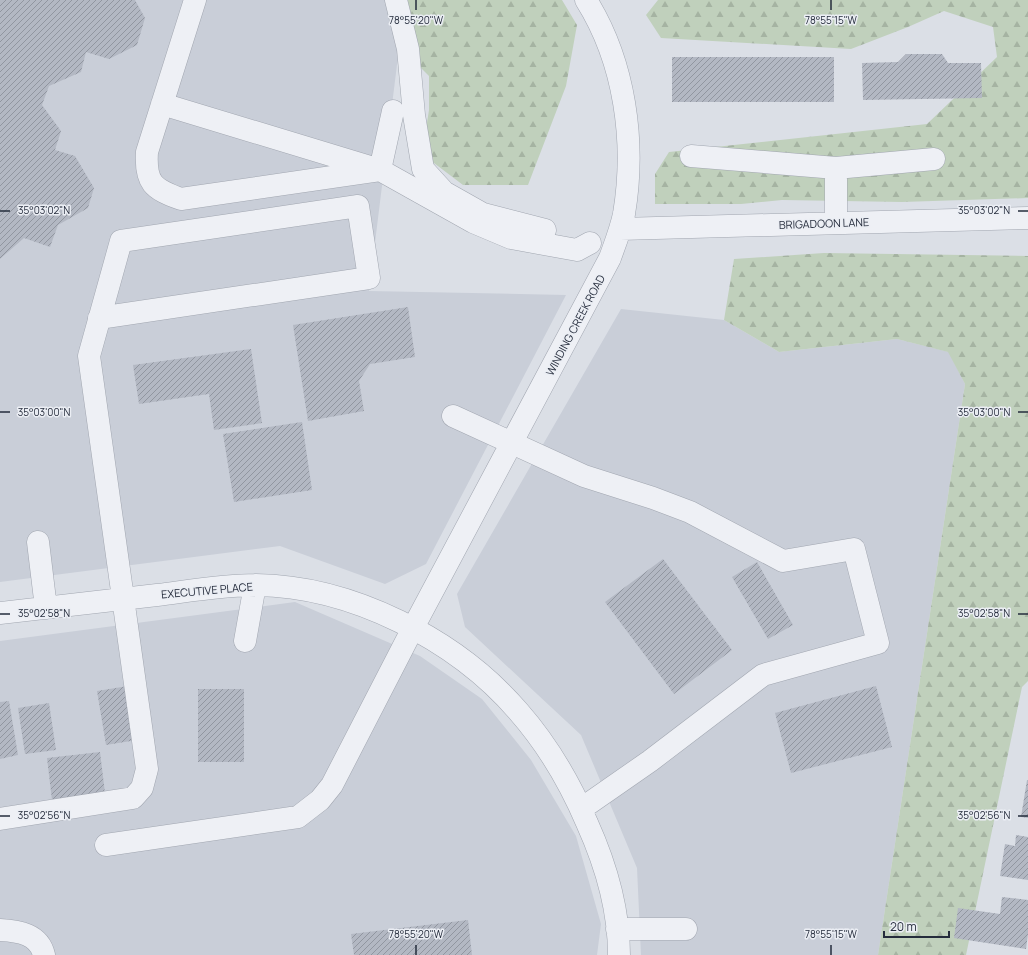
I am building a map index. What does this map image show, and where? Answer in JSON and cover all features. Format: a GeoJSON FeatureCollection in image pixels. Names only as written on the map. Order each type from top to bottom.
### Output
{"type":"FeatureCollection","features":[{"type":"Feature","properties":{"kind":"street"},"geometry":{"type":"LineString","coordinates":[[195,0],[147,152],[146,165],[150,180],[161,192],[181,199],[380,170]]}},
{"type":"Feature","properties":{"kind":"street"},"geometry":{"type":"LineString","coordinates":[[396,0],[408,49],[414,115],[424,169],[444,192],[483,214],[548,231],[577,234],[590,243],[613,249]]}},
{"type":"Feature","properties":{"kind":"street","name":"WINDING CREEK ROAD"},"geometry":{"type":"LineString","coordinates":[[106,845],[298,817],[320,800],[332,785],[613,249],[620,228],[627,185],[628,141],[623,96],[611,53],[593,12],[586,0]]}},
{"type":"Feature","properties":{"kind":"street"},"geometry":{"type":"LineString","coordinates":[[162,104],[380,170],[473,222],[511,238],[577,250],[590,243]]}},
{"type":"Feature","properties":{"kind":"street"},"geometry":{"type":"LineString","coordinates":[[380,170],[393,111]]}},
{"type":"Feature","properties":{"kind":"street"},"geometry":{"type":"LineString","coordinates":[[691,156],[836,168],[934,159]]}},
{"type":"Feature","properties":{"kind":"street"},"geometry":{"type":"LineString","coordinates":[[836,168],[836,223]]}},
{"type":"Feature","properties":{"kind":"street"},"geometry":{"type":"LineString","coordinates":[[0,819],[133,798],[142,788],[147,769],[89,356],[99,318],[121,241],[358,206],[369,278],[99,318]]}},
{"type":"Feature","properties":{"kind":"street","name":"BRIGADOON LANE"},"geometry":{"type":"LineString","coordinates":[[620,228],[1028,218]]}},
{"type":"Feature","properties":{"kind":"street"},"geometry":{"type":"LineString","coordinates":[[453,416],[511,444],[584,476],[653,498],[690,512],[783,561],[854,549],[878,643],[763,675],[650,761],[581,809]]}},
{"type":"Feature","properties":{"kind":"street"},"geometry":{"type":"LineString","coordinates":[[38,542],[46,608]]}},
{"type":"Feature","properties":{"kind":"street"},"geometry":{"type":"LineString","coordinates":[[245,640],[255,585]]}},
{"type":"Feature","properties":{"kind":"street","name":"EXECUTIVE PLACE"},"geometry":{"type":"LineString","coordinates":[[0,613],[124,598],[255,585],[300,589],[329,596],[372,609],[413,628],[451,651],[486,679],[518,711],[554,758],[581,809],[600,852],[613,895],[618,929],[619,955]]}},
{"type":"Feature","properties":{"kind":"street"},"geometry":{"type":"LineString","coordinates":[[618,929],[686,930]]}},
{"type":"Feature","properties":{"kind":"street"},"geometry":{"type":"LineString","coordinates":[[0,930],[16,931],[30,935],[43,947],[44,955]]}},
{"type":"Feature","properties":{"kind":"shaded area"},"geometry":{"type":"Polygon","coordinates":[[[0,0],[405,0],[369,291],[566,295],[426,564],[385,584],[280,546],[0,582],[0,0]]]}},
{"type":"Feature","properties":{"kind":"shaded area"},"geometry":{"type":"Polygon","coordinates":[[[621,309],[724,320],[779,352],[897,339],[949,352],[965,384],[878,955],[641,955],[637,868],[581,735],[465,627],[457,594],[621,309]]]}},
{"type":"Feature","properties":{"kind":"shaded area"},"geometry":{"type":"Polygon","coordinates":[[[295,602],[420,656],[482,699],[531,760],[576,836],[601,924],[597,955],[0,955],[0,641],[295,602]]]}},
{"type":"Feature","properties":{"kind":"green space"},"geometry":{"type":"Polygon","coordinates":[[[405,0],[562,0],[577,25],[566,86],[528,185],[463,185],[422,154],[429,110],[429,76],[399,46],[405,0]]]}},
{"type":"Feature","properties":{"kind":"green space"},"geometry":{"type":"Polygon","coordinates":[[[658,0],[1028,0],[1028,198],[902,202],[782,200],[741,204],[655,204],[655,174],[669,152],[927,124],[997,57],[993,27],[944,11],[851,49],[661,38],[646,15],[658,0]]]}},
{"type":"Feature","properties":{"kind":"green space"},"geometry":{"type":"Polygon","coordinates":[[[824,253],[1028,256],[1028,681],[1022,687],[966,955],[878,955],[965,384],[948,352],[897,339],[779,352],[724,320],[734,259],[824,253]]]}},
{"type":"Feature","properties":{"kind":"building"},"geometry":{"type":"Polygon","coordinates":[[[0,0],[135,0],[145,18],[137,45],[109,59],[86,52],[81,72],[49,86],[42,105],[61,131],[55,150],[75,156],[94,188],[88,208],[58,225],[50,247],[24,238],[0,259],[0,0]]]}},
{"type":"Feature","properties":{"kind":"building"},"geometry":{"type":"Polygon","coordinates":[[[906,54],[942,54],[948,63],[981,63],[982,98],[863,100],[862,63],[898,62],[906,54]]]}},
{"type":"Feature","properties":{"kind":"building"},"geometry":{"type":"Polygon","coordinates":[[[672,57],[834,57],[834,102],[672,102],[672,57]]]}},
{"type":"Feature","properties":{"kind":"building"},"geometry":{"type":"Polygon","coordinates":[[[408,307],[415,357],[370,364],[359,381],[364,411],[308,421],[293,325],[408,307]]]}},
{"type":"Feature","properties":{"kind":"building"},"geometry":{"type":"Polygon","coordinates":[[[251,349],[262,423],[214,430],[209,394],[139,404],[133,365],[251,349]]]}},
{"type":"Feature","properties":{"kind":"building"},"geometry":{"type":"Polygon","coordinates":[[[302,422],[312,490],[234,502],[223,434],[302,422]]]}},
{"type":"Feature","properties":{"kind":"building"},"geometry":{"type":"Polygon","coordinates":[[[663,559],[732,650],[674,694],[605,602],[663,559]]]}},
{"type":"Feature","properties":{"kind":"building"},"geometry":{"type":"Polygon","coordinates":[[[757,562],[793,625],[768,639],[732,577],[757,562]]]}},
{"type":"Feature","properties":{"kind":"building"},"geometry":{"type":"Polygon","coordinates":[[[128,686],[137,740],[106,745],[97,691],[128,686]]]}},
{"type":"Feature","properties":{"kind":"building"},"geometry":{"type":"Polygon","coordinates":[[[876,686],[892,747],[791,773],[775,713],[876,686]]]}},
{"type":"Feature","properties":{"kind":"building"},"geometry":{"type":"Polygon","coordinates":[[[198,689],[244,689],[244,762],[198,762],[198,689]]]}},
{"type":"Feature","properties":{"kind":"building"},"geometry":{"type":"Polygon","coordinates":[[[9,701],[18,755],[0,759],[0,702],[9,701]]]}},
{"type":"Feature","properties":{"kind":"building"},"geometry":{"type":"Polygon","coordinates":[[[49,703],[56,750],[25,754],[18,708],[49,703]]]}},
{"type":"Feature","properties":{"kind":"building"},"geometry":{"type":"Polygon","coordinates":[[[100,752],[105,793],[52,800],[47,758],[100,752]]]}},
{"type":"Feature","properties":{"kind":"building"},"geometry":{"type":"Polygon","coordinates":[[[1028,780],[1028,818],[1021,817],[1028,780]]]}},
{"type":"Feature","properties":{"kind":"building"},"geometry":{"type":"Polygon","coordinates":[[[1016,835],[1028,837],[1028,880],[1000,876],[1005,844],[1015,846],[1016,835]]]}},
{"type":"Feature","properties":{"kind":"building"},"geometry":{"type":"Polygon","coordinates":[[[1002,897],[1028,900],[1028,934],[1026,949],[954,938],[958,908],[1000,914],[1002,897]]]}},
{"type":"Feature","properties":{"kind":"building"},"geometry":{"type":"Polygon","coordinates":[[[468,920],[472,955],[354,955],[351,934],[468,920]]]}}]}
